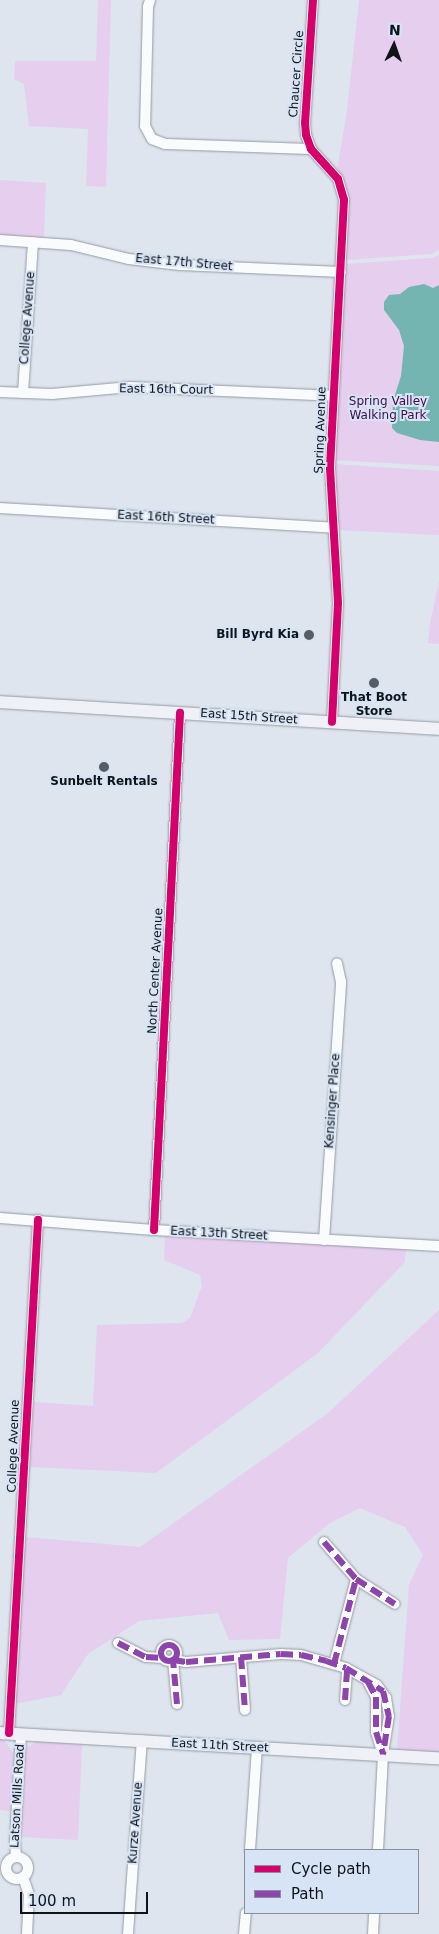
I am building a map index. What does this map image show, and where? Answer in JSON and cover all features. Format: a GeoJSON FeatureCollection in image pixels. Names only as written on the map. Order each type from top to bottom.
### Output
{"type":"FeatureCollection","features":[{"type":"Feature","properties":{"kind":"main road","name":"East 15th Street"},"geometry":{"type":"LineString","coordinates":[[0,702],[439,729]]}},
{"type":"Feature","properties":{"kind":"main road","name":"East 11th Street"},"geometry":{"type":"LineString","coordinates":[[10,1734],[439,1758]]}},
{"type":"Feature","properties":{"kind":"street"},"geometry":{"type":"LineString","coordinates":[[150,0],[148,7],[145,126],[152,139],[165,144],[311,149]]}},
{"type":"Feature","properties":{"kind":"street","name":"Chaucer Circle"},"geometry":{"type":"LineString","coordinates":[[311,149],[305,123],[313,0]]}},
{"type":"Feature","properties":{"kind":"street","name":"Spring Avenue"},"geometry":{"type":"LineString","coordinates":[[311,149],[338,179],[344,200],[330,468],[338,603],[332,722]]}},
{"type":"Feature","properties":{"kind":"street","name":"East 17th Street"},"geometry":{"type":"LineString","coordinates":[[0,240],[71,246],[129,259],[180,266],[341,272]]}},
{"type":"Feature","properties":{"kind":"street","name":"College Avenue"},"geometry":{"type":"LineString","coordinates":[[23,393],[33,242]]}},
{"type":"Feature","properties":{"kind":"street","name":"East 16th Court"},"geometry":{"type":"LineString","coordinates":[[0,392],[52,394],[130,387],[333,396]]}},
{"type":"Feature","properties":{"kind":"street","name":"East 16th Street"},"geometry":{"type":"LineString","coordinates":[[0,508],[333,528]]}},
{"type":"Feature","properties":{"kind":"street","name":"North Center Avenue"},"geometry":{"type":"LineString","coordinates":[[154,1230],[180,713]]}},
{"type":"Feature","properties":{"kind":"street","name":"Kensinger Place"},"geometry":{"type":"LineString","coordinates":[[324,1240],[341,982],[337,963]]}},
{"type":"Feature","properties":{"kind":"street","name":"East 13th Street"},"geometry":{"type":"LineString","coordinates":[[0,1218],[154,1230],[439,1246]]}},
{"type":"Feature","properties":{"kind":"street","name":"College Avenue"},"geometry":{"type":"LineString","coordinates":[[10,1734],[38,1220]]}},
{"type":"Feature","properties":{"kind":"street"},"geometry":{"type":"LineString","coordinates":[[324,1542],[356,1579],[396,1604]]}},
{"type":"Feature","properties":{"kind":"street"},"geometry":{"type":"LineString","coordinates":[[334,1664],[356,1579]]}},
{"type":"Feature","properties":{"kind":"street"},"geometry":{"type":"LineString","coordinates":[[118,1643],[146,1656],[186,1662],[241,1656],[301,1655],[347,1669],[383,1691],[388,1706],[388,1731],[383,1755],[378,1849]]}},
{"type":"Feature","properties":{"kind":"street"},"geometry":{"type":"LineString","coordinates":[[241,1656],[245,1710]]}},
{"type":"Feature","properties":{"kind":"street"},"geometry":{"type":"LineString","coordinates":[[168,1659],[177,1704]]}},
{"type":"Feature","properties":{"kind":"street"},"geometry":{"type":"LineString","coordinates":[[345,1700],[347,1669]]}},
{"type":"Feature","properties":{"kind":"street","name":"Latson Mills Road"},"geometry":{"type":"LineString","coordinates":[[10,1734],[16,1857]]}},
{"type":"Feature","properties":{"kind":"street","name":"Kurze Avenue"},"geometry":{"type":"LineString","coordinates":[[128,1934],[142,1741]]}},
{"type":"Feature","properties":{"kind":"street"},"geometry":{"type":"LineString","coordinates":[[250,1849],[257,1748]]}},
{"type":"Feature","properties":{"kind":"street"},"geometry":{"type":"LineString","coordinates":[[16,1857],[22,1858],[27,1864],[27,1872],[23,1877],[14,1878],[4,1872],[9,1861],[16,1857]]}},
{"type":"Feature","properties":{"kind":"street"},"geometry":{"type":"LineString","coordinates":[[23,1877],[29,1894],[27,1934]]}},
{"type":"Feature","properties":{"kind":"street"},"geometry":{"type":"LineString","coordinates":[[244,1934],[246,1914]]}},
{"type":"Feature","properties":{"kind":"street"},"geometry":{"type":"LineString","coordinates":[[372,1934],[374,1914]]}},
{"type":"Feature","properties":{"kind":"green space"},"geometry":{"type":"Polygon","coordinates":[[[98,0],[111,0],[106,187],[86,186],[88,129],[29,126],[24,84],[14,79],[15,61],[96,61],[98,0]]]}},
{"type":"Feature","properties":{"kind":"green space"},"geometry":{"type":"Polygon","coordinates":[[[359,0],[439,0],[439,250],[431,254],[346,260],[349,199],[342,177],[337,171],[347,110],[359,0]]]}},
{"type":"Feature","properties":{"kind":"green space"},"geometry":{"type":"Polygon","coordinates":[[[0,180],[46,183],[44,238],[0,235],[0,180]]]}},
{"type":"Feature","properties":{"kind":"green space","name":"Spring Valley Walking Park"},"geometry":{"type":"Polygon","coordinates":[[[439,255],[439,466],[334,460],[346,264],[432,258],[439,255]]]}},
{"type":"Feature","properties":{"kind":"green space"},"geometry":{"type":"Polygon","coordinates":[[[334,464],[439,471],[439,535],[337,530],[334,464]]]}},
{"type":"Feature","properties":{"kind":"green space"},"geometry":{"type":"Polygon","coordinates":[[[439,581],[439,644],[428,643],[439,581]]]}},
{"type":"Feature","properties":{"kind":"green space"},"geometry":{"type":"Polygon","coordinates":[[[165,1235],[406,1249],[405,1262],[318,1353],[156,1473],[30,1467],[34,1402],[93,1406],[97,1325],[182,1323],[190,1318],[202,1286],[200,1275],[164,1260],[165,1235]]]}},
{"type":"Feature","properties":{"kind":"green space"},"geometry":{"type":"Polygon","coordinates":[[[439,1310],[439,1752],[397,1750],[409,1585],[423,1555],[405,1527],[360,1508],[330,1523],[288,1558],[280,1639],[229,1640],[218,1613],[139,1621],[88,1654],[61,1695],[15,1704],[25,1537],[140,1547],[328,1413],[439,1310]]]}},
{"type":"Feature","properties":{"kind":"green space"},"geometry":{"type":"Polygon","coordinates":[[[0,1739],[4,1740],[14,1754],[10,1811],[0,1810],[0,1739]]]}},
{"type":"Feature","properties":{"kind":"green space"},"geometry":{"type":"Polygon","coordinates":[[[37,1741],[82,1744],[78,1840],[20,1837],[25,1749],[37,1741]]]}},
{"type":"Feature","properties":{"kind":"shaded area"},"geometry":{"type":"Polygon","coordinates":[[[424,284],[433,288],[439,285],[439,442],[420,440],[397,433],[392,428],[393,401],[401,376],[404,346],[399,330],[384,310],[384,302],[389,295],[400,294],[409,287],[424,284]]]}},
{"type":"Feature","properties":{"kind":"marked path"},"geometry":{"type":"LineString","coordinates":[[324,1542],[356,1579]]}},
{"type":"Feature","properties":{"kind":"marked path"},"geometry":{"type":"LineString","coordinates":[[334,1664],[356,1579],[395,1604]]}},
{"type":"Feature","properties":{"kind":"marked path"},"geometry":{"type":"LineString","coordinates":[[118,1643],[146,1657],[163,1658]]}},
{"type":"Feature","properties":{"kind":"marked path"},"geometry":{"type":"LineString","coordinates":[[166,1645],[172,1645],[177,1650],[177,1653],[175,1659],[166,1661],[161,1656],[161,1650],[166,1645]]}},
{"type":"Feature","properties":{"kind":"marked path"},"geometry":{"type":"LineString","coordinates":[[177,1704],[173,1660],[186,1662],[281,1654],[301,1655],[326,1661],[346,1668],[383,1691],[389,1716],[383,1755]]}},
{"type":"Feature","properties":{"kind":"marked path"},"geometry":{"type":"LineString","coordinates":[[241,1657],[245,1710]]}},
{"type":"Feature","properties":{"kind":"marked path"},"geometry":{"type":"LineString","coordinates":[[345,1700],[347,1669]]}},
{"type":"Feature","properties":{"kind":"marked path"},"geometry":{"type":"LineString","coordinates":[[368,1682],[376,1697],[376,1732],[383,1754]]}},
{"type":"Feature","properties":{"kind":"cycle path"},"geometry":{"type":"LineString","coordinates":[[313,0],[305,123],[306,135],[311,149],[338,179],[344,200],[330,468],[338,603],[332,722]]}},
{"type":"Feature","properties":{"kind":"cycle path"},"geometry":{"type":"LineString","coordinates":[[154,1230],[180,713]]}},
{"type":"Feature","properties":{"kind":"cycle path"},"geometry":{"type":"LineString","coordinates":[[9,1733],[38,1220]]}},
{"type":"Feature","properties":{"kind":"place","name":"Bill Byrd Kia"},"geometry":{"type":"Point","coordinates":[309,635]}},
{"type":"Feature","properties":{"kind":"place","name":"That Boot Store"},"geometry":{"type":"Point","coordinates":[374,683]}},
{"type":"Feature","properties":{"kind":"place","name":"Sunbelt Rentals"},"geometry":{"type":"Point","coordinates":[104,767]}}]}
